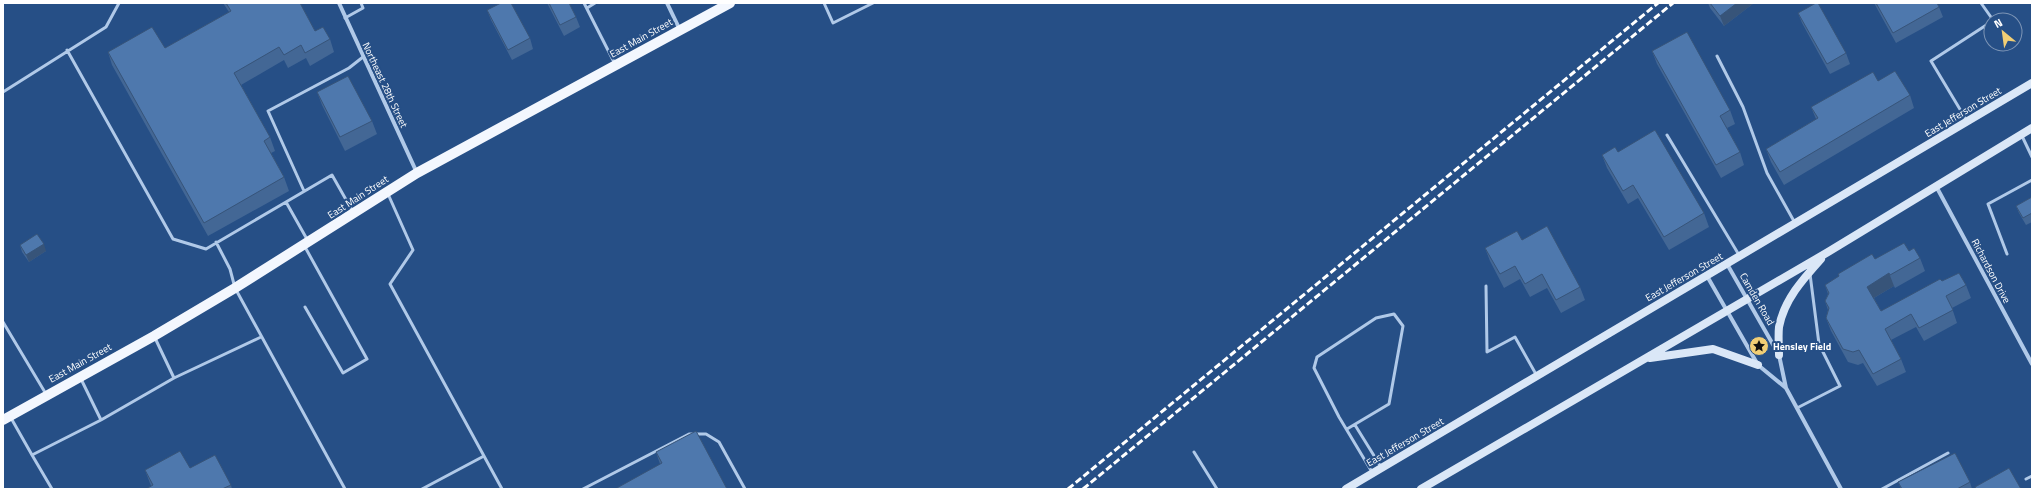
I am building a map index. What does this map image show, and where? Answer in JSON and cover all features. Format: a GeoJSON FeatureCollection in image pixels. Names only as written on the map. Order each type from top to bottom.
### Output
{"type":"FeatureCollection","features":[{"type":"Feature","properties":{"kind":"main road","name":"East Main Street"},"geometry":{"type":"LineString","coordinates":[[6,418],[154,336],[235,288],[418,173],[730,3]]}},
{"type":"Feature","properties":{"kind":"main road","name":"East Jefferson Street"},"geometry":{"type":"LineString","coordinates":[[1346,489],[2032,83]]}},
{"type":"Feature","properties":{"kind":"main road"},"geometry":{"type":"LineString","coordinates":[[1421,489],[1726,310],[1828,252],[2032,128]]}},
{"type":"Feature","properties":{"kind":"main road"},"geometry":{"type":"LineString","coordinates":[[1780,355],[1779,328],[1786,303],[1810,271],[1828,252]]}},
{"type":"Feature","properties":{"kind":"main road"},"geometry":{"type":"LineString","coordinates":[[1643,359],[1713,349],[1758,365]]}},
{"type":"Feature","properties":{"kind":"street","name":"Northeast 28th Street"},"geometry":{"type":"LineString","coordinates":[[338,3],[418,173]]}},
{"type":"Feature","properties":{"kind":"street"},"geometry":{"type":"LineString","coordinates":[[668,3],[680,30]]}},
{"type":"Feature","properties":{"kind":"street","name":"Richardson Drive"},"geometry":{"type":"LineString","coordinates":[[1936,185],[2032,364]]}},
{"type":"Feature","properties":{"kind":"street","name":"Camden Road"},"geometry":{"type":"LineString","coordinates":[[1727,263],[1780,355],[1786,388],[1841,489]]}},
{"type":"Feature","properties":{"kind":"street","name":"Camden Road"},"geometry":{"type":"LineString","coordinates":[[1706,276],[1758,365],[1786,388]]}},
{"type":"Feature","properties":{"kind":"lane"},"geometry":{"type":"LineString","coordinates":[[3,92],[67,50],[106,27],[119,3]]}},
{"type":"Feature","properties":{"kind":"lane"},"geometry":{"type":"LineString","coordinates":[[345,18],[363,8],[361,3]]}},
{"type":"Feature","properties":{"kind":"lane"},"geometry":{"type":"LineString","coordinates":[[584,3],[615,66]]}},
{"type":"Feature","properties":{"kind":"lane"},"geometry":{"type":"LineString","coordinates":[[586,8],[595,3]]}},
{"type":"Feature","properties":{"kind":"lane"},"geometry":{"type":"LineString","coordinates":[[824,3],[833,23],[873,3]]}},
{"type":"Feature","properties":{"kind":"lane"},"geometry":{"type":"LineString","coordinates":[[1981,3],[1986,12]]}},
{"type":"Feature","properties":{"kind":"lane"},"geometry":{"type":"LineString","coordinates":[[1967,121],[1931,61],[1983,27]]}},
{"type":"Feature","properties":{"kind":"lane"},"geometry":{"type":"LineString","coordinates":[[67,50],[173,239],[206,249],[332,175],[354,214]]}},
{"type":"Feature","properties":{"kind":"lane"},"geometry":{"type":"LineString","coordinates":[[1717,56],[1744,107],[1767,173],[1795,223]]}},
{"type":"Feature","properties":{"kind":"lane"},"geometry":{"type":"LineString","coordinates":[[304,192],[268,111],[349,68],[364,57]]}},
{"type":"Feature","properties":{"kind":"lane"},"geometry":{"type":"LineString","coordinates":[[1667,135],[1740,257]]}},
{"type":"Feature","properties":{"kind":"lane"},"geometry":{"type":"LineString","coordinates":[[2021,135],[2032,157]]}},
{"type":"Feature","properties":{"kind":"lane"},"geometry":{"type":"LineString","coordinates":[[2007,254],[1988,204],[2032,180]]}},
{"type":"Feature","properties":{"kind":"lane"},"geometry":{"type":"LineString","coordinates":[[387,192],[413,250],[390,284],[502,489]]}},
{"type":"Feature","properties":{"kind":"lane"},"geometry":{"type":"LineString","coordinates":[[286,202],[306,244],[367,359],[343,373],[305,307]]}},
{"type":"Feature","properties":{"kind":"lane"},"geometry":{"type":"LineString","coordinates":[[216,242],[230,269],[235,288],[345,489]]}},
{"type":"Feature","properties":{"kind":"lane"},"geometry":{"type":"LineString","coordinates":[[1797,408],[1840,386],[1819,344],[1810,271]]}},
{"type":"Feature","properties":{"kind":"lane"},"geometry":{"type":"LineString","coordinates":[[1486,286],[1487,352],[1514,337],[1537,376]]}},
{"type":"Feature","properties":{"kind":"lane"},"geometry":{"type":"LineString","coordinates":[[1347,429],[1389,404],[1403,326],[1394,314],[1376,318],[1317,357],[1314,368],[1347,429],[1372,473]]}},
{"type":"Feature","properties":{"kind":"lane"},"geometry":{"type":"LineString","coordinates":[[3,322],[47,396]]}},
{"type":"Feature","properties":{"kind":"lane"},"geometry":{"type":"LineString","coordinates":[[154,336],[174,378]]}},
{"type":"Feature","properties":{"kind":"lane"},"geometry":{"type":"LineString","coordinates":[[32,455],[101,420],[174,378],[261,337]]}},
{"type":"Feature","properties":{"kind":"lane"},"geometry":{"type":"LineString","coordinates":[[80,377],[101,420]]}},
{"type":"Feature","properties":{"kind":"lane"},"geometry":{"type":"LineString","coordinates":[[6,418],[32,455],[52,489]]}},
{"type":"Feature","properties":{"kind":"lane"},"geometry":{"type":"LineString","coordinates":[[1355,425],[1381,467]]}},
{"type":"Feature","properties":{"kind":"lane"},"geometry":{"type":"LineString","coordinates":[[583,489],[689,434],[706,434],[719,442],[745,489]]}},
{"type":"Feature","properties":{"kind":"lane"},"geometry":{"type":"LineString","coordinates":[[1194,452],[1216,489]]}},
{"type":"Feature","properties":{"kind":"lane"},"geometry":{"type":"LineString","coordinates":[[1882,489],[1948,453]]}},
{"type":"Feature","properties":{"kind":"lane"},"geometry":{"type":"LineString","coordinates":[[422,489],[484,456]]}},
{"type":"Feature","properties":{"kind":"lane"},"geometry":{"type":"LineString","coordinates":[[2026,480],[2032,476]]}},
{"type":"Feature","properties":{"kind":"building"},"geometry":{"type":"Polygon","coordinates":[[[226,3],[300,3],[315,31],[323,27],[330,39],[305,53],[301,45],[284,55],[279,47],[234,73],[270,137],[264,141],[284,177],[204,223],[108,52],[152,27],[165,48],[231,11],[226,3]]]}},
{"type":"Feature","properties":{"kind":"building"},"geometry":{"type":"Polygon","coordinates":[[[501,3],[511,3],[530,38],[508,50],[487,10],[501,3]]]}},
{"type":"Feature","properties":{"kind":"building"},"geometry":{"type":"Polygon","coordinates":[[[549,3],[569,3],[576,17],[560,25],[549,3]]]}},
{"type":"Feature","properties":{"kind":"building"},"geometry":{"type":"Polygon","coordinates":[[[1710,3],[1737,3],[1720,16],[1710,3]]]}},
{"type":"Feature","properties":{"kind":"building"},"geometry":{"type":"Polygon","coordinates":[[[1818,3],[1846,53],[1827,64],[1798,13],[1818,3]]]}},
{"type":"Feature","properties":{"kind":"building"},"geometry":{"type":"Polygon","coordinates":[[[1876,3],[1937,3],[1939,7],[1893,33],[1876,3]]]}},
{"type":"Feature","properties":{"kind":"building"},"geometry":{"type":"Polygon","coordinates":[[[1687,32],[1730,110],[1720,116],[1740,152],[1716,165],[1652,51],[1687,32]]]}},
{"type":"Feature","properties":{"kind":"building"},"geometry":{"type":"Polygon","coordinates":[[[1895,71],[1910,95],[1780,172],[1766,149],[1818,118],[1811,107],[1873,72],[1878,81],[1895,71]]]}},
{"type":"Feature","properties":{"kind":"building"},"geometry":{"type":"Polygon","coordinates":[[[348,76],[372,121],[340,137],[317,92],[348,76]]]}},
{"type":"Feature","properties":{"kind":"building"},"geometry":{"type":"Polygon","coordinates":[[[1655,130],[1704,213],[1664,237],[1633,185],[1623,191],[1602,155],[1615,147],[1618,152],[1655,130]]]}},
{"type":"Feature","properties":{"kind":"building"},"geometry":{"type":"Polygon","coordinates":[[[2032,197],[2032,213],[2023,218],[2016,206],[2032,197]]]}},
{"type":"Feature","properties":{"kind":"building"},"geometry":{"type":"Polygon","coordinates":[[[1547,226],[1580,287],[1556,300],[1542,274],[1525,284],[1515,266],[1500,274],[1485,248],[1517,231],[1522,240],[1547,226]]]}},
{"type":"Feature","properties":{"kind":"building"},"geometry":{"type":"Polygon","coordinates":[[[37,234],[44,244],[26,255],[20,245],[37,234]]]}},
{"type":"Feature","properties":{"kind":"building"},"geometry":{"type":"Polygon","coordinates":[[[1904,243],[1909,251],[1914,248],[1920,258],[1890,275],[1889,273],[1867,287],[1881,311],[1940,279],[1942,281],[1959,273],[1966,285],[1946,296],[1953,310],[1919,328],[1911,314],[1885,329],[1901,359],[1873,374],[1859,350],[1853,352],[1843,349],[1826,318],[1829,308],[1825,301],[1829,293],[1825,285],[1839,276],[1838,274],[1872,254],[1875,259],[1904,243]]]}},
{"type":"Feature","properties":{"kind":"building"},"geometry":{"type":"Polygon","coordinates":[[[696,431],[727,489],[615,489],[662,463],[656,452],[696,431]]]}},
{"type":"Feature","properties":{"kind":"building"},"geometry":{"type":"Polygon","coordinates":[[[180,451],[190,468],[215,455],[231,485],[222,489],[146,489],[153,485],[145,470],[180,451]]]}},
{"type":"Feature","properties":{"kind":"building"},"geometry":{"type":"Polygon","coordinates":[[[1955,453],[1970,482],[1957,489],[1902,489],[1898,482],[1955,453]]]}},
{"type":"Feature","properties":{"kind":"building"},"geometry":{"type":"Polygon","coordinates":[[[2009,468],[2021,489],[1976,489],[1975,487],[2009,468]]]}},
{"type":"Feature","properties":{"kind":"railway"},"geometry":{"type":"LineString","coordinates":[[1068,489],[1658,3]]}},
{"type":"Feature","properties":{"kind":"railway"},"geometry":{"type":"LineString","coordinates":[[1083,489],[1673,3]]}},
{"type":"Feature","properties":{"kind":"place","name":"Hensley Field"},"geometry":{"type":"Point","coordinates":[1759,346]}}]}
